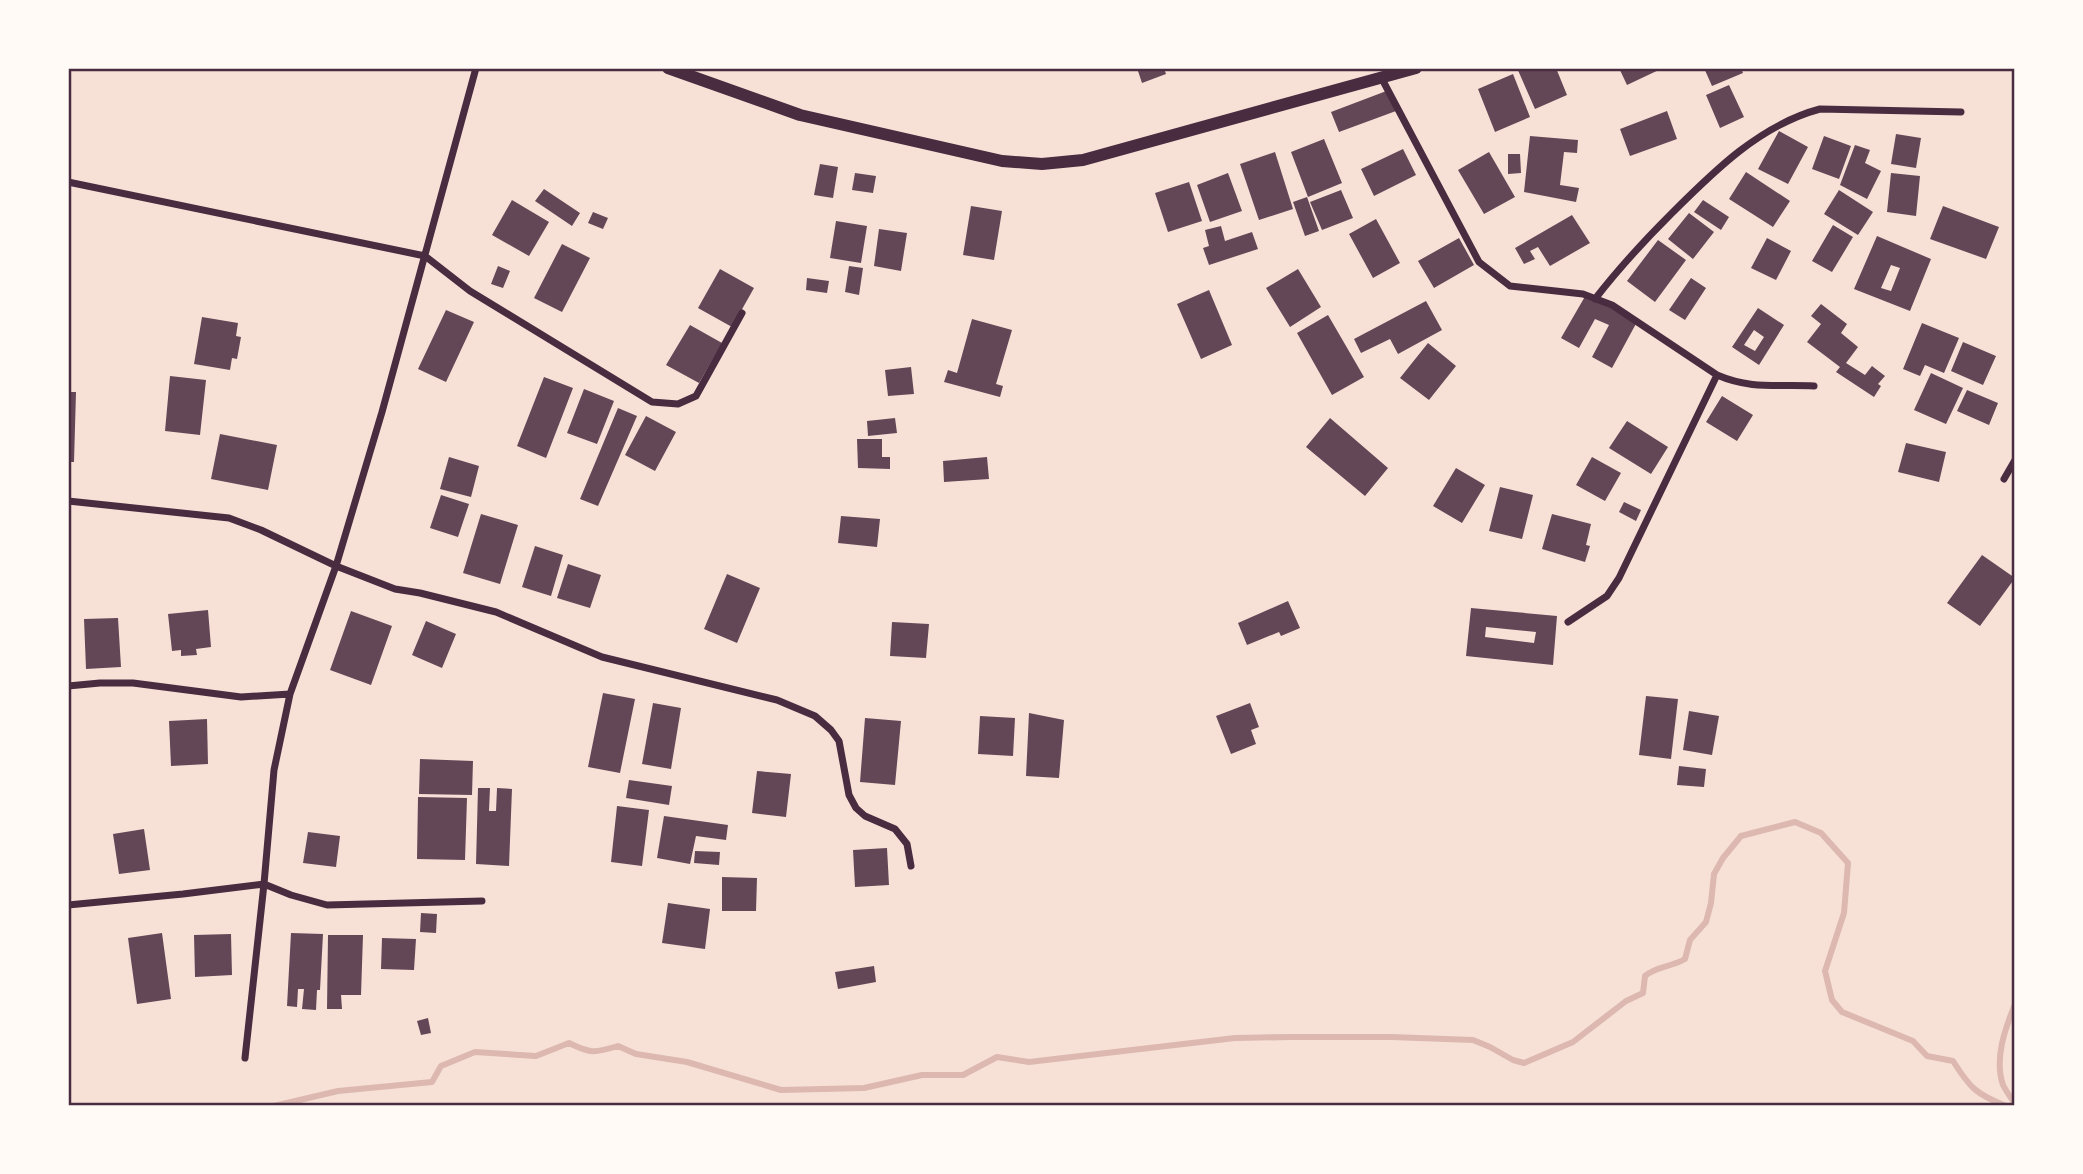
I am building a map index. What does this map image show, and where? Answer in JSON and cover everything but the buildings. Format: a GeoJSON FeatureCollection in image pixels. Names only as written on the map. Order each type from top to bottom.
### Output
{"type":"FeatureCollection","features":[{"type":"Feature","properties":{"kind":"street"},"geometry":{"type":"LineString","coordinates":[[245,1058],[274,770],[290,694],[336,566],[382,412],[475,68]]}},
{"type":"Feature","properties":{"kind":"street"},"geometry":{"type":"LineString","coordinates":[[668,68],[800,115],[1002,161],[1042,164],[1083,160],[1416,68]]}},
{"type":"Feature","properties":{"kind":"street"},"geometry":{"type":"LineString","coordinates":[[1382,79],[1479,262],[1510,286],[1583,294],[1612,305],[1717,375],[1735,383],[1763,387],[1814,386]]}},
{"type":"Feature","properties":{"kind":"street"},"geometry":{"type":"LineString","coordinates":[[1595,299],[1621,265],[1713,172],[1774,126],[1820,109],[1961,112]]}},
{"type":"Feature","properties":{"kind":"street"},"geometry":{"type":"LineString","coordinates":[[68,182],[425,256],[470,291],[652,402],[678,404],[696,396],[742,313]]}},
{"type":"Feature","properties":{"kind":"street"},"geometry":{"type":"LineString","coordinates":[[1568,622],[1607,596],[1619,578],[1717,375]]}},
{"type":"Feature","properties":{"kind":"street"},"geometry":{"type":"LineString","coordinates":[[2004,479],[2015,460]]}},
{"type":"Feature","properties":{"kind":"street"},"geometry":{"type":"LineString","coordinates":[[68,501],[229,517],[336,566],[395,589],[496,612],[603,657],[777,700],[815,716],[839,741],[849,795],[856,808],[865,816],[895,829],[907,844],[911,866]]}},
{"type":"Feature","properties":{"kind":"street"},"geometry":{"type":"LineString","coordinates":[[68,686],[133,683],[241,697],[290,694]]}},
{"type":"Feature","properties":{"kind":"street"},"geometry":{"type":"LineString","coordinates":[[68,905],[264,884],[327,905],[482,901]]}},
{"type":"Feature","properties":{"kind":"waterway"},"geometry":{"type":"LineString","coordinates":[[274,1106],[338,1091],[432,1082],[441,1066],[475,1052],[536,1056],[569,1043],[593,1051],[618,1046],[636,1054],[687,1062],[781,1090],[864,1088],[922,1075],[963,1075],[997,1057],[1029,1062],[1235,1038],[1391,1037],[1473,1040],[1524,1063],[1573,1042],[1626,1001],[1643,993],[1645,976],[1649,973],[1685,959],[1690,940],[1706,922],[1714,874],[1723,858],[1741,836],[1795,822],[1821,833],[1848,863],[1844,913],[1825,971],[1832,1000],[1842,1012],[1913,1041],[1927,1056],[1953,1061],[1975,1089],[1987,1098],[2006,1106]]}},
{"type":"Feature","properties":{"kind":"waterway"},"geometry":{"type":"LineString","coordinates":[[2015,1004],[2000,1055],[2003,1085],[2015,1104]]}}]}
